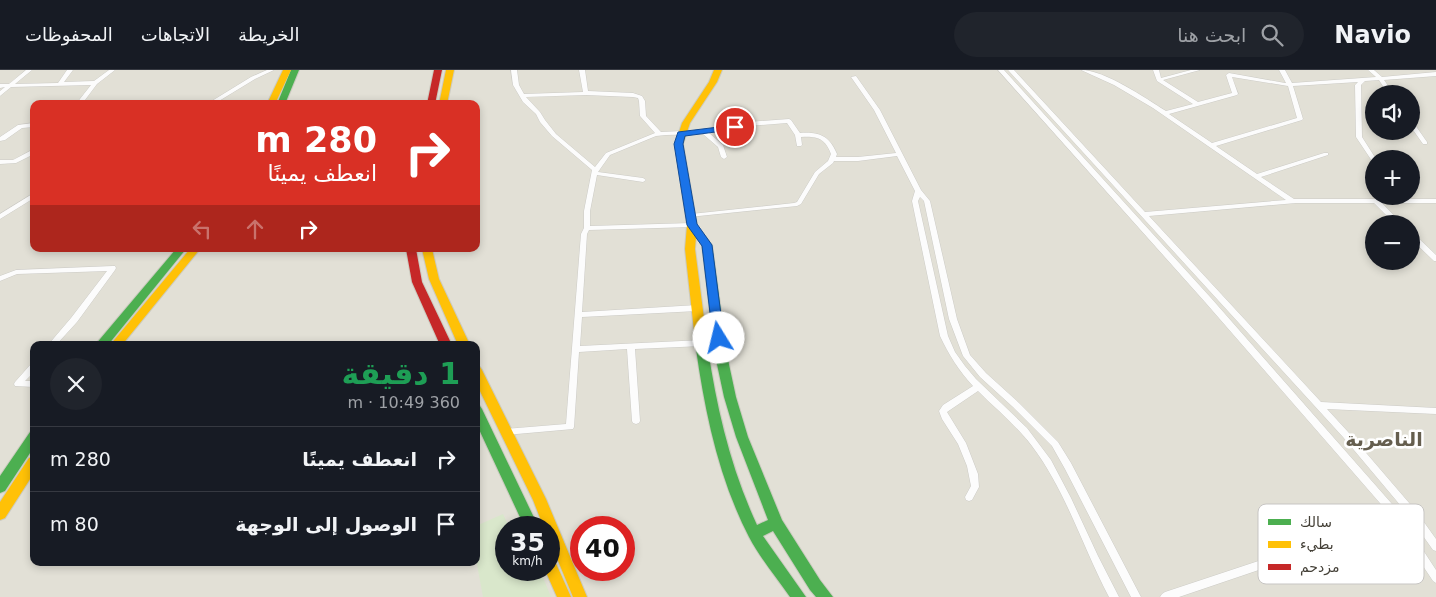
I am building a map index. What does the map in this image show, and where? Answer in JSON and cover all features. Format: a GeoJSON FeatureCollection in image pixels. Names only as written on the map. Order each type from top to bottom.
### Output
{"type":"FeatureCollection","features":[{"type":"Feature","properties":{"kind":"main road"},"geometry":{"type":"LineString","coordinates":[[273,100],[286,70]]}},
{"type":"Feature","properties":{"kind":"main road"},"geometry":{"type":"LineString","coordinates":[[283,100],[295,70]]}},
{"type":"Feature","properties":{"kind":"main road"},"geometry":{"type":"LineString","coordinates":[[432,100],[438,70]]}},
{"type":"Feature","properties":{"kind":"main road"},"geometry":{"type":"LineString","coordinates":[[444,100],[450,70]]}},
{"type":"Feature","properties":{"kind":"main road"},"geometry":{"type":"LineString","coordinates":[[718,70],[713,82],[686,123],[678,144],[692,220],[690,249],[702,343],[719,442],[754,533],[799,597]]}},
{"type":"Feature","properties":{"kind":"main road"},"geometry":{"type":"LineString","coordinates":[[692,220],[707,245],[714,303],[730,397],[742,437],[776,522],[815,585],[826,597]]}},
{"type":"Feature","properties":{"kind":"main road"},"geometry":{"type":"LineString","coordinates":[[104,341],[178,252]]}},
{"type":"Feature","properties":{"kind":"main road"},"geometry":{"type":"LineString","coordinates":[[119,341],[193,252]]}},
{"type":"Feature","properties":{"kind":"main road"},"geometry":{"type":"LineString","coordinates":[[411,252],[417,282],[444,341]]}},
{"type":"Feature","properties":{"kind":"main road"},"geometry":{"type":"LineString","coordinates":[[428,252],[434,279],[462,341]]}},
{"type":"Feature","properties":{"kind":"main road"},"geometry":{"type":"LineString","coordinates":[[480,378],[539,500],[580,597]]}},
{"type":"Feature","properties":{"kind":"main road"},"geometry":{"type":"LineString","coordinates":[[480,418],[526,516]]}},
{"type":"Feature","properties":{"kind":"main road"},"geometry":{"type":"LineString","coordinates":[[0,487],[30,442]]}},
{"type":"Feature","properties":{"kind":"main road"},"geometry":{"type":"LineString","coordinates":[[0,514],[30,468]]}},
{"type":"Feature","properties":{"kind":"main road"},"geometry":{"type":"LineString","coordinates":[[754,533],[776,522]]}},
{"type":"Feature","properties":{"kind":"main road"},"geometry":{"type":"LineString","coordinates":[[557,581],[564,597]]}},
{"type":"Feature","properties":{"kind":"street"},"geometry":{"type":"LineString","coordinates":[[0,94],[29,70]]}},
{"type":"Feature","properties":{"kind":"street"},"geometry":{"type":"LineString","coordinates":[[59,85],[70,70]]}},
{"type":"Feature","properties":{"kind":"street"},"geometry":{"type":"LineString","coordinates":[[82,100],[95,83],[112,70]]}},
{"type":"Feature","properties":{"kind":"street"},"geometry":{"type":"LineString","coordinates":[[217,100],[253,78],[272,70]]}},
{"type":"Feature","properties":{"kind":"street"},"geometry":{"type":"LineString","coordinates":[[514,70],[516,85],[522,96],[538,113],[554,135],[594,171],[642,180]]}},
{"type":"Feature","properties":{"kind":"street"},"geometry":{"type":"LineString","coordinates":[[582,70],[586,93]]}},
{"type":"Feature","properties":{"kind":"street"},"geometry":{"type":"LineString","coordinates":[[1001,70],[1208,300],[1386,504]]}},
{"type":"Feature","properties":{"kind":"street"},"geometry":{"type":"LineString","coordinates":[[1011,70],[1318,405],[1405,504]]}},
{"type":"Feature","properties":{"kind":"street"},"geometry":{"type":"LineString","coordinates":[[1084,70],[1136,94],[1165,112],[1292,201]]}},
{"type":"Feature","properties":{"kind":"street"},"geometry":{"type":"LineString","coordinates":[[1156,70],[1159,80],[1196,104]]}},
{"type":"Feature","properties":{"kind":"street"},"geometry":{"type":"LineString","coordinates":[[1159,80],[1197,70]]}},
{"type":"Feature","properties":{"kind":"street"},"geometry":{"type":"LineString","coordinates":[[1212,145],[1300,119],[1290,85],[1282,70]]}},
{"type":"Feature","properties":{"kind":"street"},"geometry":{"type":"LineString","coordinates":[[1371,70],[1385,85]]}},
{"type":"Feature","properties":{"kind":"street"},"geometry":{"type":"LineString","coordinates":[[1165,112],[1235,94],[1227,72]]}},
{"type":"Feature","properties":{"kind":"street"},"geometry":{"type":"LineString","coordinates":[[1227,72],[1290,85],[1434,74],[1436,80]]}},
{"type":"Feature","properties":{"kind":"street"},"geometry":{"type":"LineString","coordinates":[[854,76],[877,110],[918,191],[927,201],[953,319],[967,356],[983,375],[1055,444],[1136,597]]}},
{"type":"Feature","properties":{"kind":"street"},"geometry":{"type":"LineString","coordinates":[[1364,80],[1358,85],[1359,137],[1367,150]]}},
{"type":"Feature","properties":{"kind":"street"},"geometry":{"type":"LineString","coordinates":[[0,86],[95,83]]}},
{"type":"Feature","properties":{"kind":"street"},"geometry":{"type":"LineString","coordinates":[[522,96],[560,96],[586,93],[626,94],[640,97],[643,116],[659,134]]}},
{"type":"Feature","properties":{"kind":"street"},"geometry":{"type":"LineString","coordinates":[[506,432],[570,427],[584,234],[587,228],[594,171],[608,154],[659,134],[704,132],[748,124],[786,121],[792,122],[798,135],[799,145]]}},
{"type":"Feature","properties":{"kind":"street"},"geometry":{"type":"LineString","coordinates":[[0,139],[3,139],[20,126],[30,125]]}},
{"type":"Feature","properties":{"kind":"street"},"geometry":{"type":"LineString","coordinates":[[704,132],[721,146],[724,157]]}},
{"type":"Feature","properties":{"kind":"street"},"geometry":{"type":"LineString","coordinates":[[798,135],[823,137],[832,148],[833,159]]}},
{"type":"Feature","properties":{"kind":"street"},"geometry":{"type":"LineString","coordinates":[[1420,136],[1425,143]]}},
{"type":"Feature","properties":{"kind":"street"},"geometry":{"type":"LineString","coordinates":[[0,162],[14,162],[30,152]]}},
{"type":"Feature","properties":{"kind":"street"},"geometry":{"type":"LineString","coordinates":[[587,228],[692,220],[796,205],[817,173],[833,159],[858,159],[899,154]]}},
{"type":"Feature","properties":{"kind":"street"},"geometry":{"type":"LineString","coordinates":[[1256,176],[1326,154]]}},
{"type":"Feature","properties":{"kind":"street"},"geometry":{"type":"LineString","coordinates":[[918,191],[915,201],[944,336],[949,350],[978,387],[1018,423],[1036,445],[1062,491],[1114,597]]}},
{"type":"Feature","properties":{"kind":"street"},"geometry":{"type":"LineString","coordinates":[[0,217],[30,197]]}},
{"type":"Feature","properties":{"kind":"street"},"geometry":{"type":"LineString","coordinates":[[1420,200],[1436,201]]}},
{"type":"Feature","properties":{"kind":"street"},"geometry":{"type":"LineString","coordinates":[[1144,214],[1292,201],[1365,202]]}},
{"type":"Feature","properties":{"kind":"street"},"geometry":{"type":"LineString","coordinates":[[1380,205],[1390,215]]}},
{"type":"Feature","properties":{"kind":"street"},"geometry":{"type":"LineString","coordinates":[[1420,242],[1433,252],[1436,259]]}},
{"type":"Feature","properties":{"kind":"street"},"geometry":{"type":"LineString","coordinates":[[0,279],[16,272],[112,268],[74,320],[56,341]]}},
{"type":"Feature","properties":{"kind":"street"},"geometry":{"type":"LineString","coordinates":[[578,315],[697,308]]}},
{"type":"Feature","properties":{"kind":"street"},"geometry":{"type":"LineString","coordinates":[[576,348],[702,343]]}},
{"type":"Feature","properties":{"kind":"street"},"geometry":{"type":"LineString","coordinates":[[631,346],[636,421]]}},
{"type":"Feature","properties":{"kind":"street"},"geometry":{"type":"LineString","coordinates":[[30,370],[18,384],[30,384]]}},
{"type":"Feature","properties":{"kind":"street"},"geometry":{"type":"LineString","coordinates":[[969,497],[975,487],[972,469],[944,411],[946,407],[978,387]]}},
{"type":"Feature","properties":{"kind":"street"},"geometry":{"type":"LineString","coordinates":[[1318,405],[1436,411]]}},
{"type":"Feature","properties":{"kind":"street"},"geometry":{"type":"LineString","coordinates":[[1424,530],[1436,547]]}},
{"type":"Feature","properties":{"kind":"street"},"geometry":{"type":"LineString","coordinates":[[1424,560],[1436,578]]}},
{"type":"Feature","properties":{"kind":"street"},"geometry":{"type":"LineString","coordinates":[[1165,597],[1258,566]]}},
{"type":"Feature","properties":{"kind":"shaded area"},"geometry":{"type":"Polygon","coordinates":[[[0,70],[1436,70],[1436,597],[0,597],[0,70]]]}},
{"type":"Feature","properties":{"kind":"green space"},"geometry":{"type":"Polygon","coordinates":[[[495,518],[495,581],[544,581],[551,597],[483,597],[477,566],[480,566],[480,524],[495,518]]]}},
{"type":"Feature","properties":{"kind":"traffic: fast"},"geometry":{"type":"LineString","coordinates":[[283,100],[295,70]]}},
{"type":"Feature","properties":{"kind":"traffic: fast"},"geometry":{"type":"LineString","coordinates":[[692,225],[707,245],[721,355],[730,397],[742,437],[776,523],[815,585],[826,597]]}},
{"type":"Feature","properties":{"kind":"traffic: fast"},"geometry":{"type":"LineString","coordinates":[[104,341],[178,252]]}},
{"type":"Feature","properties":{"kind":"traffic: fast"},"geometry":{"type":"LineString","coordinates":[[702,349],[714,419],[734,487],[758,540],[799,597]]}},
{"type":"Feature","properties":{"kind":"traffic: fast"},"geometry":{"type":"LineString","coordinates":[[480,418],[526,516]]}},
{"type":"Feature","properties":{"kind":"traffic: fast"},"geometry":{"type":"LineString","coordinates":[[0,487],[30,442]]}},
{"type":"Feature","properties":{"kind":"traffic: fast"},"geometry":{"type":"LineString","coordinates":[[754,533],[776,523]]}},
{"type":"Feature","properties":{"kind":"traffic: slow"},"geometry":{"type":"LineString","coordinates":[[273,100],[287,70]]}},
{"type":"Feature","properties":{"kind":"traffic: slow"},"geometry":{"type":"LineString","coordinates":[[444,100],[450,70]]}},
{"type":"Feature","properties":{"kind":"traffic: slow"},"geometry":{"type":"LineString","coordinates":[[702,349],[690,249],[692,225],[679,144],[686,123],[713,82],[718,70]]}},
{"type":"Feature","properties":{"kind":"traffic: slow"},"geometry":{"type":"LineString","coordinates":[[119,341],[193,252]]}},
{"type":"Feature","properties":{"kind":"traffic: slow"},"geometry":{"type":"LineString","coordinates":[[428,252],[434,279],[462,341]]}},
{"type":"Feature","properties":{"kind":"traffic: slow"},"geometry":{"type":"LineString","coordinates":[[480,378],[539,499],[580,597]]}},
{"type":"Feature","properties":{"kind":"traffic: slow"},"geometry":{"type":"LineString","coordinates":[[0,514],[30,468]]}},
{"type":"Feature","properties":{"kind":"traffic: slow"},"geometry":{"type":"LineString","coordinates":[[557,581],[564,597]]}},
{"type":"Feature","properties":{"kind":"traffic: jam"},"geometry":{"type":"LineString","coordinates":[[432,100],[438,70]]}},
{"type":"Feature","properties":{"kind":"traffic: jam"},"geometry":{"type":"LineString","coordinates":[[412,252],[417,282],[444,341]]}},
{"type":"Feature","properties":{"kind":"district","name":"الناصرية"},"geometry":{"type":"Point","coordinates":[1384,439]}},
{"type":"Feature","properties":{"kind":"route"},"geometry":{"type":"LineString","coordinates":[[719,338],[707,245],[692,225],[678,144],[681,134],[735,127]]}}]}
